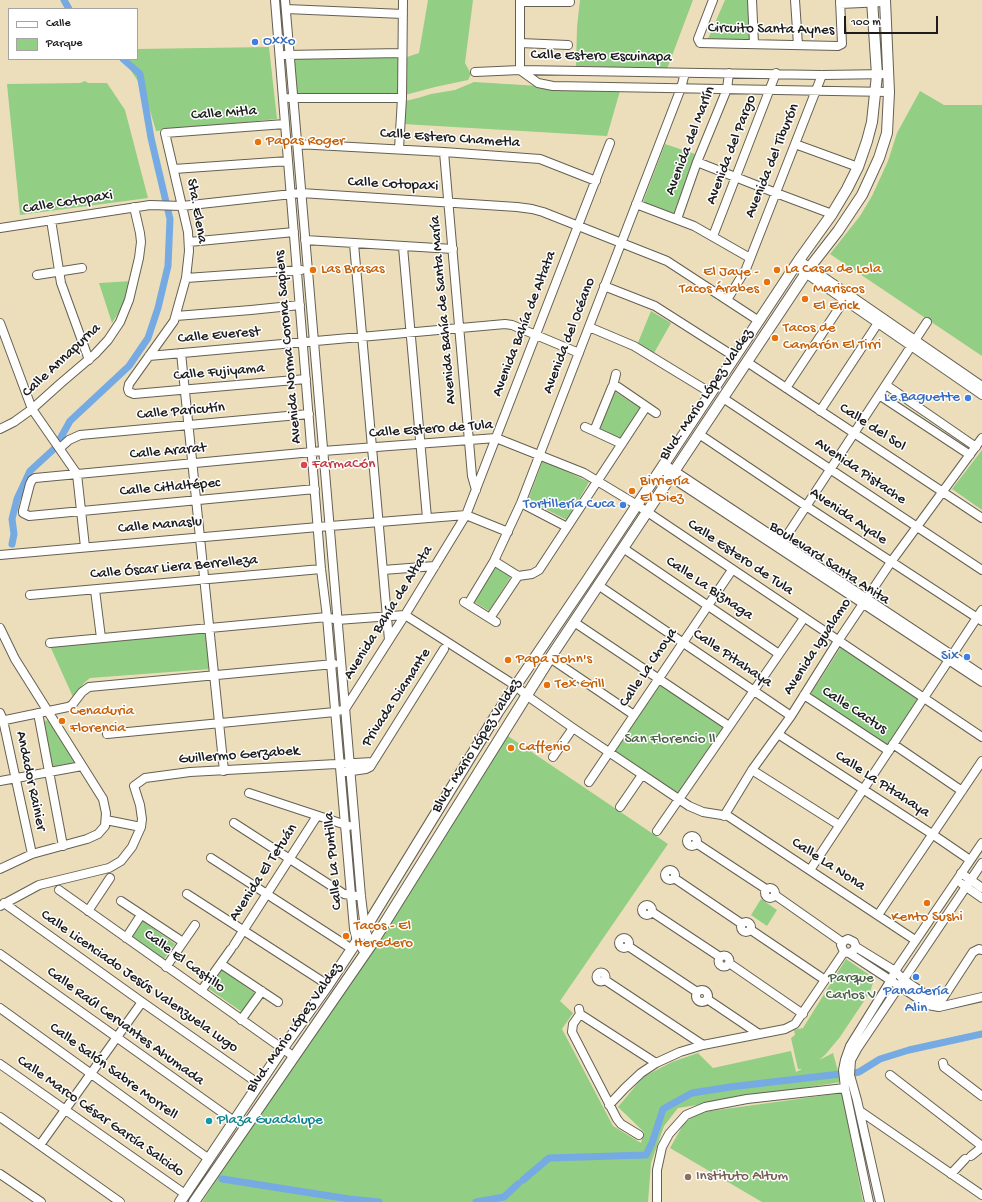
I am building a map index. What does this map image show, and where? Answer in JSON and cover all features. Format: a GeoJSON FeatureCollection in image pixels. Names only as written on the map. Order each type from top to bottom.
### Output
{"type":"FeatureCollection","features":[{"type":"Feature","properties":{"kind":"main road","name":"Blvd. Mario López Valdez"},"geometry":{"type":"LineString","coordinates":[[182,1198],[365,929],[477,746],[516,686],[797,263],[832,214],[858,167],[872,122],[877,75],[872,1]]}},
{"type":"Feature","properties":{"kind":"main road","name":"Blvd. Mario López Valdez"},"geometry":{"type":"LineString","coordinates":[[194,1202],[368,949],[550,658],[808,270],[849,216],[862,195],[879,158],[887,133],[889,74],[885,1]]}},
{"type":"Feature","properties":{"kind":"street","name":"Avenida Norma Corona Sapiens"},"geometry":{"type":"LineString","coordinates":[[275,0],[321,569],[327,617],[340,768]]}},
{"type":"Feature","properties":{"kind":"street","name":"Avenida Norma Corona Sapiens"},"geometry":{"type":"LineString","coordinates":[[285,0],[350,767]]}},
{"type":"Feature","properties":{"kind":"street"},"geometry":{"type":"LineString","coordinates":[[399,149],[402,98],[403,0]]}},
{"type":"Feature","properties":{"kind":"street","name":"Circuito Santa Aynes"},"geometry":{"type":"LineString","coordinates":[[713,0],[699,41],[704,44],[838,46],[841,45],[840,2]]}},
{"type":"Feature","properties":{"kind":"street"},"geometry":{"type":"LineString","coordinates":[[752,0],[754,44]]}},
{"type":"Feature","properties":{"kind":"street"},"geometry":{"type":"LineString","coordinates":[[795,0],[798,45]]}},
{"type":"Feature","properties":{"kind":"street"},"geometry":{"type":"LineString","coordinates":[[475,72],[520,70],[520,1],[570,2]]}},
{"type":"Feature","properties":{"kind":"street"},"geometry":{"type":"LineString","coordinates":[[840,2],[885,1]]}},
{"type":"Feature","properties":{"kind":"street"},"geometry":{"type":"LineString","coordinates":[[286,9],[404,14]]}},
{"type":"Feature","properties":{"kind":"street"},"geometry":{"type":"LineString","coordinates":[[520,43],[568,45]]}},
{"type":"Feature","properties":{"kind":"street"},"geometry":{"type":"LineString","coordinates":[[279,54],[402,53]]}},
{"type":"Feature","properties":{"kind":"street","name":"Calle Estero Escuinapa"},"geometry":{"type":"LineString","coordinates":[[520,70],[776,73],[822,75],[889,74]]}},
{"type":"Feature","properties":{"kind":"street","name":"Calle Estero Escuinapa"},"geometry":{"type":"LineString","coordinates":[[520,70],[538,84],[552,86],[889,92]]}},
{"type":"Feature","properties":{"kind":"street","name":"Avenida del Océano"},"geometry":{"type":"LineString","coordinates":[[518,576],[493,620],[466,603],[494,561],[521,503],[681,88],[685,73]]}},
{"type":"Feature","properties":{"kind":"street","name":"Avenida del Marlín"},"geometry":{"type":"LineString","coordinates":[[677,219],[697,162],[727,89],[729,73]]}},
{"type":"Feature","properties":{"kind":"street","name":"Avenida del Pargo"},"geometry":{"type":"LineString","coordinates":[[713,236],[776,73]]}},
{"type":"Feature","properties":{"kind":"street","name":"Avenida del Tiburón"},"geometry":{"type":"LineString","coordinates":[[727,300],[746,269],[822,75]]}},
{"type":"Feature","properties":{"kind":"street"},"geometry":{"type":"LineString","coordinates":[[283,98],[402,98]]}},
{"type":"Feature","properties":{"kind":"street","name":"Calle Mitla"},"geometry":{"type":"LineString","coordinates":[[165,133],[285,124]]}},
{"type":"Feature","properties":{"kind":"street","name":"Sta. Elena"},"geometry":{"type":"LineString","coordinates":[[134,394],[129,392],[129,384],[171,327],[176,316],[186,278],[189,242],[165,133]]}},
{"type":"Feature","properties":{"kind":"street","name":"Avenida Bahía de Altata"},"geometry":{"type":"LineString","coordinates":[[345,709],[466,515],[610,143]]}},
{"type":"Feature","properties":{"kind":"street","name":"Calle Estero Chametla"},"geometry":{"type":"LineString","coordinates":[[297,144],[399,149],[540,159],[596,181]]}},
{"type":"Feature","properties":{"kind":"street"},"geometry":{"type":"LineString","coordinates":[[795,144],[858,167]]}},
{"type":"Feature","properties":{"kind":"street","name":"Avenida Bahía de Santa María"},"geometry":{"type":"LineString","coordinates":[[444,152],[472,476],[476,490]]}},
{"type":"Feature","properties":{"kind":"street"},"geometry":{"type":"LineString","coordinates":[[174,169],[288,161]]}},
{"type":"Feature","properties":{"kind":"street"},"geometry":{"type":"LineString","coordinates":[[697,162],[832,214]]}},
{"type":"Feature","properties":{"kind":"street","name":"Calle Cotopaxi"},"geometry":{"type":"LineString","coordinates":[[0,228],[150,205],[182,206],[291,194],[448,202],[532,209],[671,263],[759,321]]}},
{"type":"Feature","properties":{"kind":"street"},"geometry":{"type":"LineString","coordinates":[[636,204],[698,228],[750,258]]}},
{"type":"Feature","properties":{"kind":"street","name":"Calle Annapurna"},"geometry":{"type":"LineString","coordinates":[[0,429],[14,422],[32,409],[61,382],[89,360],[114,332],[125,313],[137,274],[141,242],[134,207]]}},
{"type":"Feature","properties":{"kind":"street"},"geometry":{"type":"LineString","coordinates":[[51,220],[61,284],[89,360]]}},
{"type":"Feature","properties":{"kind":"street"},"geometry":{"type":"LineString","coordinates":[[189,242],[294,232]]}},
{"type":"Feature","properties":{"kind":"street"},"geometry":{"type":"LineString","coordinates":[[305,240],[453,249]]}},
{"type":"Feature","properties":{"kind":"street"},"geometry":{"type":"LineString","coordinates":[[354,244],[389,640]]}},
{"type":"Feature","properties":{"kind":"street"},"geometry":{"type":"LineString","coordinates":[[403,246],[427,518]]}},
{"type":"Feature","properties":{"kind":"street"},"geometry":{"type":"LineString","coordinates":[[797,263],[913,343],[982,395]]}},
{"type":"Feature","properties":{"kind":"street"},"geometry":{"type":"LineString","coordinates":[[37,275],[82,268]]}},
{"type":"Feature","properties":{"kind":"street"},"geometry":{"type":"LineString","coordinates":[[186,278],[308,269]]}},
{"type":"Feature","properties":{"kind":"street"},"geometry":{"type":"LineString","coordinates":[[604,286],[655,306],[735,357]]}},
{"type":"Feature","properties":{"kind":"street"},"geometry":{"type":"LineString","coordinates":[[847,297],[878,323],[982,386]]}},
{"type":"Feature","properties":{"kind":"street"},"geometry":{"type":"LineString","coordinates":[[786,388],[847,297]]}},
{"type":"Feature","properties":{"kind":"street"},"geometry":{"type":"LineString","coordinates":[[176,316],[300,305]]}},
{"type":"Feature","properties":{"kind":"street"},"geometry":{"type":"LineString","coordinates":[[780,545],[927,322]]}},
{"type":"Feature","properties":{"kind":"street"},"geometry":{"type":"LineString","coordinates":[[0,323],[32,409],[77,474],[85,547]]}},
{"type":"Feature","properties":{"kind":"street"},"geometry":{"type":"LineString","coordinates":[[820,411],[878,323]]}},
{"type":"Feature","properties":{"kind":"street","name":"Calle Everest"},"geometry":{"type":"LineString","coordinates":[[149,356],[505,324],[512,325],[578,353]]}},
{"type":"Feature","properties":{"kind":"street"},"geometry":{"type":"LineString","coordinates":[[588,327],[634,346],[711,393]]}},
{"type":"Feature","properties":{"kind":"street"},"geometry":{"type":"LineString","coordinates":[[181,353],[224,770]]}},
{"type":"Feature","properties":{"kind":"street","name":"Calle del Sol"},"geometry":{"type":"LineString","coordinates":[[747,362],[982,518]]}},
{"type":"Feature","properties":{"kind":"street"},"geometry":{"type":"LineString","coordinates":[[594,431],[610,389],[613,386],[616,374]]}},
{"type":"Feature","properties":{"kind":"street","name":"Calle Fujiyama"},"geometry":{"type":"LineString","coordinates":[[134,394],[306,379]]}},
{"type":"Feature","properties":{"kind":"street"},"geometry":{"type":"LineString","coordinates":[[886,385],[976,447]]}},
{"type":"Feature","properties":{"kind":"street"},"geometry":{"type":"LineString","coordinates":[[613,386],[618,387],[656,413]]}},
{"type":"Feature","properties":{"kind":"street"},"geometry":{"type":"LineString","coordinates":[[879,395],[970,455]]}},
{"type":"Feature","properties":{"kind":"street","name":"Avenida Pistache"},"geometry":{"type":"LineString","coordinates":[[723,398],[982,570]]}},
{"type":"Feature","properties":{"kind":"street"},"geometry":{"type":"LineString","coordinates":[[494,561],[518,576],[532,574],[539,570],[646,407]]}},
{"type":"Feature","properties":{"kind":"street","name":"Calle Paricutín"},"geometry":{"type":"LineString","coordinates":[[60,448],[76,436],[309,414]]}},
{"type":"Feature","properties":{"kind":"street"},"geometry":{"type":"LineString","coordinates":[[585,426],[622,444]]}},
{"type":"Feature","properties":{"kind":"street","name":"Avenida Ayale"},"geometry":{"type":"LineString","coordinates":[[699,434],[979,620]]}},
{"type":"Feature","properties":{"kind":"street","name":"Calle Estero de Tula"},"geometry":{"type":"LineString","coordinates":[[312,453],[496,438],[539,454],[598,481],[637,505],[982,737]]}},
{"type":"Feature","properties":{"kind":"street","name":"Avenida Igualamo"},"geometry":{"type":"LineString","coordinates":[[724,816],[752,770],[791,716],[838,641],[891,562],[982,438]]}},
{"type":"Feature","properties":{"kind":"street","name":"Calle Ararat"},"geometry":{"type":"LineString","coordinates":[[29,516],[23,513],[23,511],[30,484],[35,478],[312,453]]}},
{"type":"Feature","properties":{"kind":"street","name":"Boulevard Santa Anita"},"geometry":{"type":"LineString","coordinates":[[662,467],[951,658],[982,682]]}},
{"type":"Feature","properties":{"kind":"street","name":"Calle Citlaltépec"},"geometry":{"type":"LineString","coordinates":[[29,516],[315,488]]}},
{"type":"Feature","properties":{"kind":"street"},"geometry":{"type":"LineString","coordinates":[[521,503],[567,527]]}},
{"type":"Feature","properties":{"kind":"street"},"geometry":{"type":"LineString","coordinates":[[466,515],[508,532]]}},
{"type":"Feature","properties":{"kind":"street","name":"Calle Manaslu"},"geometry":{"type":"LineString","coordinates":[[2,554],[318,526],[466,515]]}},
{"type":"Feature","properties":{"kind":"street","name":"Calle La Biznaga"},"geometry":{"type":"LineString","coordinates":[[623,548],[779,654]]}},
{"type":"Feature","properties":{"kind":"street"},"geometry":{"type":"LineString","coordinates":[[383,570],[435,566]]}},
{"type":"Feature","properties":{"kind":"street","name":"Calle Óscar Liera Berrelleza"},"geometry":{"type":"LineString","coordinates":[[30,595],[321,569]]}},
{"type":"Feature","properties":{"kind":"street","name":"Calle La Choya"},"geometry":{"type":"LineString","coordinates":[[589,782],[732,570]]}},
{"type":"Feature","properties":{"kind":"street","name":"Calle Pitahaya"},"geometry":{"type":"LineString","coordinates":[[598,585],[791,716]]}},
{"type":"Feature","properties":{"kind":"street"},"geometry":{"type":"LineString","coordinates":[[95,590],[101,638]]}},
{"type":"Feature","properties":{"kind":"street"},"geometry":{"type":"LineString","coordinates":[[810,870],[951,658],[979,620],[982,610]]}},
{"type":"Feature","properties":{"kind":"street"},"geometry":{"type":"LineString","coordinates":[[50,643],[327,617],[337,620],[405,615]]}},
{"type":"Feature","properties":{"kind":"street","name":"Calle La Nona"},"geometry":{"type":"LineString","coordinates":[[405,615],[516,686],[526,695],[573,728],[694,809],[728,816],[915,940]]}},
{"type":"Feature","properties":{"kind":"street"},"geometry":{"type":"LineString","coordinates":[[657,830],[804,618]]}},
{"type":"Feature","properties":{"kind":"street"},"geometry":{"type":"LineString","coordinates":[[574,622],[729,726]]}},
{"type":"Feature","properties":{"kind":"street"},"geometry":{"type":"LineString","coordinates":[[0,628],[8,647],[103,799],[106,820],[105,826],[98,834],[87,839],[32,854],[0,869]]}},
{"type":"Feature","properties":{"kind":"street","name":"Privada Diamante"},"geometry":{"type":"LineString","coordinates":[[350,767],[373,762],[444,649]]}},
{"type":"Feature","properties":{"kind":"street"},"geometry":{"type":"LineString","coordinates":[[550,658],[634,715]]}},
{"type":"Feature","properties":{"kind":"street","name":"Boulevard Santa Anita"},"geometry":{"type":"LineString","coordinates":[[951,658],[982,674]]}},
{"type":"Feature","properties":{"kind":"street"},"geometry":{"type":"LineString","coordinates":[[1,718],[38,713],[72,705],[82,692],[89,687],[341,664]]}},
{"type":"Feature","properties":{"kind":"street","name":"Calle Cactus"},"geometry":{"type":"LineString","coordinates":[[804,695],[962,791]]}},
{"type":"Feature","properties":{"kind":"street"},"geometry":{"type":"LineString","coordinates":[[107,734],[335,712],[345,709]]}},
{"type":"Feature","properties":{"kind":"street"},"geometry":{"type":"LineString","coordinates":[[38,713],[63,846]]}},
{"type":"Feature","properties":{"kind":"street","name":"Andador Rainier"},"geometry":{"type":"LineString","coordinates":[[1,718],[16,778],[32,854]]}},
{"type":"Feature","properties":{"kind":"street"},"geometry":{"type":"LineString","coordinates":[[553,757],[573,728]]}},
{"type":"Feature","properties":{"kind":"street","name":"Calle La Pitahaya"},"geometry":{"type":"LineString","coordinates":[[778,734],[970,860]]}},
{"type":"Feature","properties":{"kind":"street"},"geometry":{"type":"LineString","coordinates":[[878,915],[982,761]]}},
{"type":"Feature","properties":{"kind":"street"},"geometry":{"type":"LineString","coordinates":[[0,782],[82,766]]}},
{"type":"Feature","properties":{"kind":"street","name":"Calle La Puntilla"},"geometry":{"type":"LineString","coordinates":[[340,768],[352,896],[354,945],[368,949],[361,896],[350,767]]}},
{"type":"Feature","properties":{"kind":"street","name":"Guillermo Gerzabek"},"geometry":{"type":"LineString","coordinates":[[141,827],[140,805],[134,786],[145,778],[190,772],[224,770],[350,767]]}},
{"type":"Feature","properties":{"kind":"street"},"geometry":{"type":"LineString","coordinates":[[752,770],[839,825]]}},
{"type":"Feature","properties":{"kind":"street"},"geometry":{"type":"LineString","coordinates":[[620,807],[642,775]]}},
{"type":"Feature","properties":{"kind":"street"},"geometry":{"type":"LineString","coordinates":[[249,793],[355,827]]}},
{"type":"Feature","properties":{"kind":"street","name":"Avenida El Tetuán"},"geometry":{"type":"LineString","coordinates":[[201,991],[244,930],[317,816]]}},
{"type":"Feature","properties":{"kind":"street"},"geometry":{"type":"LineString","coordinates":[[2,905],[43,884],[108,868],[115,865],[125,857],[141,827],[106,820]]}},
{"type":"Feature","properties":{"kind":"street"},"geometry":{"type":"LineString","coordinates":[[234,823],[344,894],[361,896]]}},
{"type":"Feature","properties":{"kind":"street"},"geometry":{"type":"LineString","coordinates":[[696,843],[766,889],[769,887],[773,888],[775,891],[774,895],[842,942]]}},
{"type":"Feature","properties":{"kind":"street"},"geometry":{"type":"LineString","coordinates":[[869,1202],[845,1088],[845,1060],[850,1046],[891,980],[895,971],[982,843]]}},
{"type":"Feature","properties":{"kind":"street"},"geometry":{"type":"LineString","coordinates":[[211,858],[267,894],[354,945]]}},
{"type":"Feature","properties":{"kind":"street"},"geometry":{"type":"LineString","coordinates":[[880,1202],[860,1111],[850,1075],[851,1060],[982,863]]}},
{"type":"Feature","properties":{"kind":"street"},"geometry":{"type":"LineString","coordinates":[[959,876],[982,898]]}},
{"type":"Feature","properties":{"kind":"street"},"geometry":{"type":"LineString","coordinates":[[88,911],[110,878]]}},
{"type":"Feature","properties":{"kind":"street"},"geometry":{"type":"LineString","coordinates":[[674,878],[742,924],[741,927],[743,932],[748,932],[751,930],[825,980]]}},
{"type":"Feature","properties":{"kind":"street"},"geometry":{"type":"LineString","coordinates":[[968,883],[982,888]]}},
{"type":"Feature","properties":{"kind":"street","name":"Calle El Castillo"},"geometry":{"type":"LineString","coordinates":[[59,890],[293,1056]]}},
{"type":"Feature","properties":{"kind":"street"},"geometry":{"type":"LineString","coordinates":[[187,894],[328,985]]}},
{"type":"Feature","properties":{"kind":"street"},"geometry":{"type":"LineString","coordinates":[[121,901],[183,942]]}},
{"type":"Feature","properties":{"kind":"street","name":"Calle Licenciado Jesús Valenzuela Lugo"},"geometry":{"type":"LineString","coordinates":[[2,905],[259,1084]]}},
{"type":"Feature","properties":{"kind":"street"},"geometry":{"type":"LineString","coordinates":[[652,912],[720,957],[719,963],[721,966],[726,966],[729,963],[803,1014]]}},
{"type":"Feature","properties":{"kind":"street"},"geometry":{"type":"LineString","coordinates":[[126,938],[141,915]]}},
{"type":"Feature","properties":{"kind":"street"},"geometry":{"type":"LineString","coordinates":[[166,967],[195,925]]}},
{"type":"Feature","properties":{"kind":"street"},"geometry":{"type":"LineString","coordinates":[[842,942],[846,940],[854,942],[856,947],[895,971],[902,983],[928,1005],[982,997]]}},
{"type":"Feature","properties":{"kind":"street"},"geometry":{"type":"LineString","coordinates":[[842,942],[841,947],[846,953],[891,980],[902,983]]}},
{"type":"Feature","properties":{"kind":"street"},"geometry":{"type":"LineString","coordinates":[[628,946],[697,992],[704,990],[707,993],[707,999],[759,1034]]}},
{"type":"Feature","properties":{"kind":"street"},"geometry":{"type":"LineString","coordinates":[[609,1105],[640,1074],[656,1063],[680,1052],[703,1045],[791,1027],[803,1014],[825,980],[846,953],[854,952],[856,947]]}},
{"type":"Feature","properties":{"kind":"street"},"geometry":{"type":"LineString","coordinates":[[939,1004],[973,952],[979,949],[982,950]]}},
{"type":"Feature","properties":{"kind":"street","name":"Calle Raúl Cervantes Ahumada"},"geometry":{"type":"LineString","coordinates":[[0,954],[234,1121]]}},
{"type":"Feature","properties":{"kind":"street"},"geometry":{"type":"LineString","coordinates":[[221,964],[278,1002]]}},
{"type":"Feature","properties":{"kind":"street"},"geometry":{"type":"LineString","coordinates":[[605,980],[703,1045]]}},
{"type":"Feature","properties":{"kind":"street"},"geometry":{"type":"LineString","coordinates":[[241,1020],[262,991]]}},
{"type":"Feature","properties":{"kind":"street"},"geometry":{"type":"LineString","coordinates":[[40,1145],[142,1002]]}},
{"type":"Feature","properties":{"kind":"street","name":"Calle Salón Sabre Morrell"},"geometry":{"type":"LineString","coordinates":[[0,1008],[209,1158]]}},
{"type":"Feature","properties":{"kind":"street"},"geometry":{"type":"LineString","coordinates":[[639,1135],[622,1124],[609,1105],[572,1032],[573,1024],[579,1011],[656,1063]]}},
{"type":"Feature","properties":{"kind":"street"},"geometry":{"type":"LineString","coordinates":[[943,1063],[944,1067],[982,1096]]}},
{"type":"Feature","properties":{"kind":"street","name":"Calle Marco César García Salcido"},"geometry":{"type":"LineString","coordinates":[[0,1064],[65,1110],[182,1198]]}},
{"type":"Feature","properties":{"kind":"street"},"geometry":{"type":"LineString","coordinates":[[890,1075],[982,1147],[951,1174]]}},
{"type":"Feature","properties":{"kind":"street"},"geometry":{"type":"LineString","coordinates":[[657,1202],[657,1170],[662,1147],[669,1134],[686,1115],[705,1107],[747,1099],[845,1088]]}},
{"type":"Feature","properties":{"kind":"street"},"geometry":{"type":"LineString","coordinates":[[860,1111],[982,1195]]}},
{"type":"Feature","properties":{"kind":"street"},"geometry":{"type":"LineString","coordinates":[[0,1117],[120,1202]]}},
{"type":"Feature","properties":{"kind":"street"},"geometry":{"type":"LineString","coordinates":[[0,1174],[41,1202]]}},
{"type":"Feature","properties":{"kind":"green space"},"geometry":{"type":"Polygon","coordinates":[[[428,0],[473,0],[465,63],[471,74],[468,80],[405,95],[407,57],[419,53],[428,0]]]}},
{"type":"Feature","properties":{"kind":"green space"},"geometry":{"type":"Polygon","coordinates":[[[580,0],[693,0],[667,69],[576,66],[577,27],[580,0]]]}},
{"type":"Feature","properties":{"kind":"green space"},"geometry":{"type":"Polygon","coordinates":[[[725,0],[751,0],[752,42],[707,41],[725,0]]]}},
{"type":"Feature","properties":{"kind":"green space"},"geometry":{"type":"Polygon","coordinates":[[[269,47],[277,119],[156,131],[144,90],[124,60],[138,60],[138,49],[269,47]]]}},
{"type":"Feature","properties":{"kind":"green space"},"geometry":{"type":"Polygon","coordinates":[[[293,57],[400,58],[398,94],[296,93],[293,57]]]}},
{"type":"Feature","properties":{"kind":"green space"},"geometry":{"type":"Polygon","coordinates":[[[85,81],[88,83],[107,83],[125,110],[148,198],[20,215],[7,84],[80,83],[85,81]]]}},
{"type":"Feature","properties":{"kind":"green space"},"geometry":{"type":"Polygon","coordinates":[[[474,82],[620,91],[607,136],[403,124],[405,101],[431,94],[455,90],[474,82]]]}},
{"type":"Feature","properties":{"kind":"green space"},"geometry":{"type":"Polygon","coordinates":[[[920,91],[944,105],[982,105],[982,356],[830,254],[860,216],[872,196],[888,161],[897,133],[920,91]]]}},
{"type":"Feature","properties":{"kind":"green space"},"geometry":{"type":"Polygon","coordinates":[[[665,144],[695,154],[674,213],[643,202],[665,144]]]}},
{"type":"Feature","properties":{"kind":"green space"},"geometry":{"type":"Polygon","coordinates":[[[132,281],[124,304],[112,323],[99,283],[132,281]]]}},
{"type":"Feature","properties":{"kind":"green space"},"geometry":{"type":"Polygon","coordinates":[[[651,311],[671,323],[654,353],[637,345],[651,311]]]}},
{"type":"Feature","properties":{"kind":"green space"},"geometry":{"type":"Polygon","coordinates":[[[614,391],[640,408],[620,439],[599,429],[614,391]]]}},
{"type":"Feature","properties":{"kind":"green space"},"geometry":{"type":"Polygon","coordinates":[[[982,450],[982,510],[952,489],[982,450]]]}},
{"type":"Feature","properties":{"kind":"green space"},"geometry":{"type":"Polygon","coordinates":[[[543,460],[589,482],[567,520],[528,500],[543,460]]]}},
{"type":"Feature","properties":{"kind":"green space"},"geometry":{"type":"Polygon","coordinates":[[[496,565],[512,575],[489,611],[473,601],[496,565]]]}},
{"type":"Feature","properties":{"kind":"green space"},"geometry":{"type":"Polygon","coordinates":[[[206,632],[210,669],[90,678],[73,697],[50,646],[206,632]]]}},
{"type":"Feature","properties":{"kind":"green space"},"geometry":{"type":"Polygon","coordinates":[[[841,647],[919,698],[888,746],[809,697],[841,647]]]}},
{"type":"Feature","properties":{"kind":"green space","name":"San Florencio ll"},"geometry":{"type":"Polygon","coordinates":[[[661,684],[725,728],[679,795],[615,751],[661,684]]]}},
{"type":"Feature","properties":{"kind":"green space"},"geometry":{"type":"Polygon","coordinates":[[[50,720],[79,767],[53,772],[43,721],[50,720]]]}},
{"type":"Feature","properties":{"kind":"green space","name":"Parque Carlos V"},"geometry":{"type":"Polygon","coordinates":[[[505,734],[668,844],[560,1001],[573,1013],[562,1029],[613,1126],[641,1143],[644,1132],[618,1107],[643,1077],[672,1062],[698,1053],[713,1068],[791,1051],[796,1072],[802,1069],[798,1069],[791,1038],[795,1035],[794,1030],[803,1028],[846,959],[868,974],[873,983],[870,992],[840,1037],[819,1060],[833,1053],[841,1082],[678,1108],[664,1126],[651,1163],[648,1202],[202,1202],[505,734]]]}},
{"type":"Feature","properties":{"kind":"green space"},"geometry":{"type":"Polygon","coordinates":[[[761,899],[777,910],[767,926],[751,915],[761,899]]]}},
{"type":"Feature","properties":{"kind":"green space"},"geometry":{"type":"Polygon","coordinates":[[[140,919],[175,944],[164,959],[129,935],[140,919]]]}},
{"type":"Feature","properties":{"kind":"green space"},"geometry":{"type":"Polygon","coordinates":[[[222,970],[255,993],[242,1012],[209,989],[222,970]]]}},
{"type":"Feature","properties":{"kind":"green space"},"geometry":{"type":"Polygon","coordinates":[[[842,1093],[863,1202],[762,1202],[670,1148],[683,1125],[692,1117],[703,1112],[842,1093]]]}},
{"type":"Feature","properties":{"kind":"waterway"},"geometry":{"type":"LineString","coordinates":[[64,0],[68,8]]}},
{"type":"Feature","properties":{"kind":"waterway"},"geometry":{"type":"LineString","coordinates":[[12,544],[14,534],[12,519],[17,499],[30,471],[55,448],[70,421],[129,366],[148,338],[158,308],[168,266],[170,219],[151,138],[140,74],[124,60]]}},
{"type":"Feature","properties":{"kind":"waterway"},"geometry":{"type":"LineString","coordinates":[[854,1073],[859,1072],[880,1059],[909,1050],[982,1034]]}},
{"type":"Feature","properties":{"kind":"waterway"},"geometry":{"type":"LineString","coordinates":[[523,1180],[549,1158],[646,1155],[652,1143],[663,1109],[692,1093],[840,1074]]}},
{"type":"Feature","properties":{"kind":"waterway"},"geometry":{"type":"LineString","coordinates":[[222,1179],[349,1199],[379,1202]]}},
{"type":"Feature","properties":{"kind":"waterway"},"geometry":{"type":"LineString","coordinates":[[476,1202],[504,1197],[518,1184]]}},
{"type":"Feature","properties":{"kind":"place","name":"Oxxo"},"geometry":{"type":"Point","coordinates":[255,42]}},
{"type":"Feature","properties":{"kind":"place","name":"Papas Roger"},"geometry":{"type":"Point","coordinates":[258,142]}},
{"type":"Feature","properties":{"kind":"place","name":"Las Brasas"},"geometry":{"type":"Point","coordinates":[313,270]}},
{"type":"Feature","properties":{"kind":"place","name":"La Casa de Lola"},"geometry":{"type":"Point","coordinates":[777,270]}},
{"type":"Feature","properties":{"kind":"place","name":"El Jaye - Tacos Árabes"},"geometry":{"type":"Point","coordinates":[767,282]}},
{"type":"Feature","properties":{"kind":"place","name":"Mariscos El Erick"},"geometry":{"type":"Point","coordinates":[805,299]}},
{"type":"Feature","properties":{"kind":"place","name":"Tacos de Camarón El Tirri"},"geometry":{"type":"Point","coordinates":[775,338]}},
{"type":"Feature","properties":{"kind":"place","name":"Le Baguette"},"geometry":{"type":"Point","coordinates":[968,398]}},
{"type":"Feature","properties":{"kind":"place","name":"FarmaCón"},"geometry":{"type":"Point","coordinates":[304,465]}},
{"type":"Feature","properties":{"kind":"place","name":"Birriería El Diez"},"geometry":{"type":"Point","coordinates":[632,491]}},
{"type":"Feature","properties":{"kind":"place","name":"Tortillería Cuca"},"geometry":{"type":"Point","coordinates":[623,505]}},
{"type":"Feature","properties":{"kind":"place","name":"Six"},"geometry":{"type":"Point","coordinates":[967,657]}},
{"type":"Feature","properties":{"kind":"place","name":"Papa John's"},"geometry":{"type":"Point","coordinates":[508,660]}},
{"type":"Feature","properties":{"kind":"place","name":"Tex Grill"},"geometry":{"type":"Point","coordinates":[547,685]}},
{"type":"Feature","properties":{"kind":"place","name":"Cenaduria Florencia"},"geometry":{"type":"Point","coordinates":[62,721]}},
{"type":"Feature","properties":{"kind":"place","name":"Caffenio"},"geometry":{"type":"Point","coordinates":[511,748]}},
{"type":"Feature","properties":{"kind":"place","name":"Kento Sushi"},"geometry":{"type":"Point","coordinates":[927,903]}},
{"type":"Feature","properties":{"kind":"place","name":"Tacos - El Heredero"},"geometry":{"type":"Point","coordinates":[346,936]}},
{"type":"Feature","properties":{"kind":"place","name":"Panadería Alin"},"geometry":{"type":"Point","coordinates":[916,977]}},
{"type":"Feature","properties":{"kind":"place","name":"Plaza Guadalupe"},"geometry":{"type":"Point","coordinates":[209,1121]}},
{"type":"Feature","properties":{"kind":"place","name":"Instituto Altum"},"geometry":{"type":"Point","coordinates":[688,1177]}}]}
